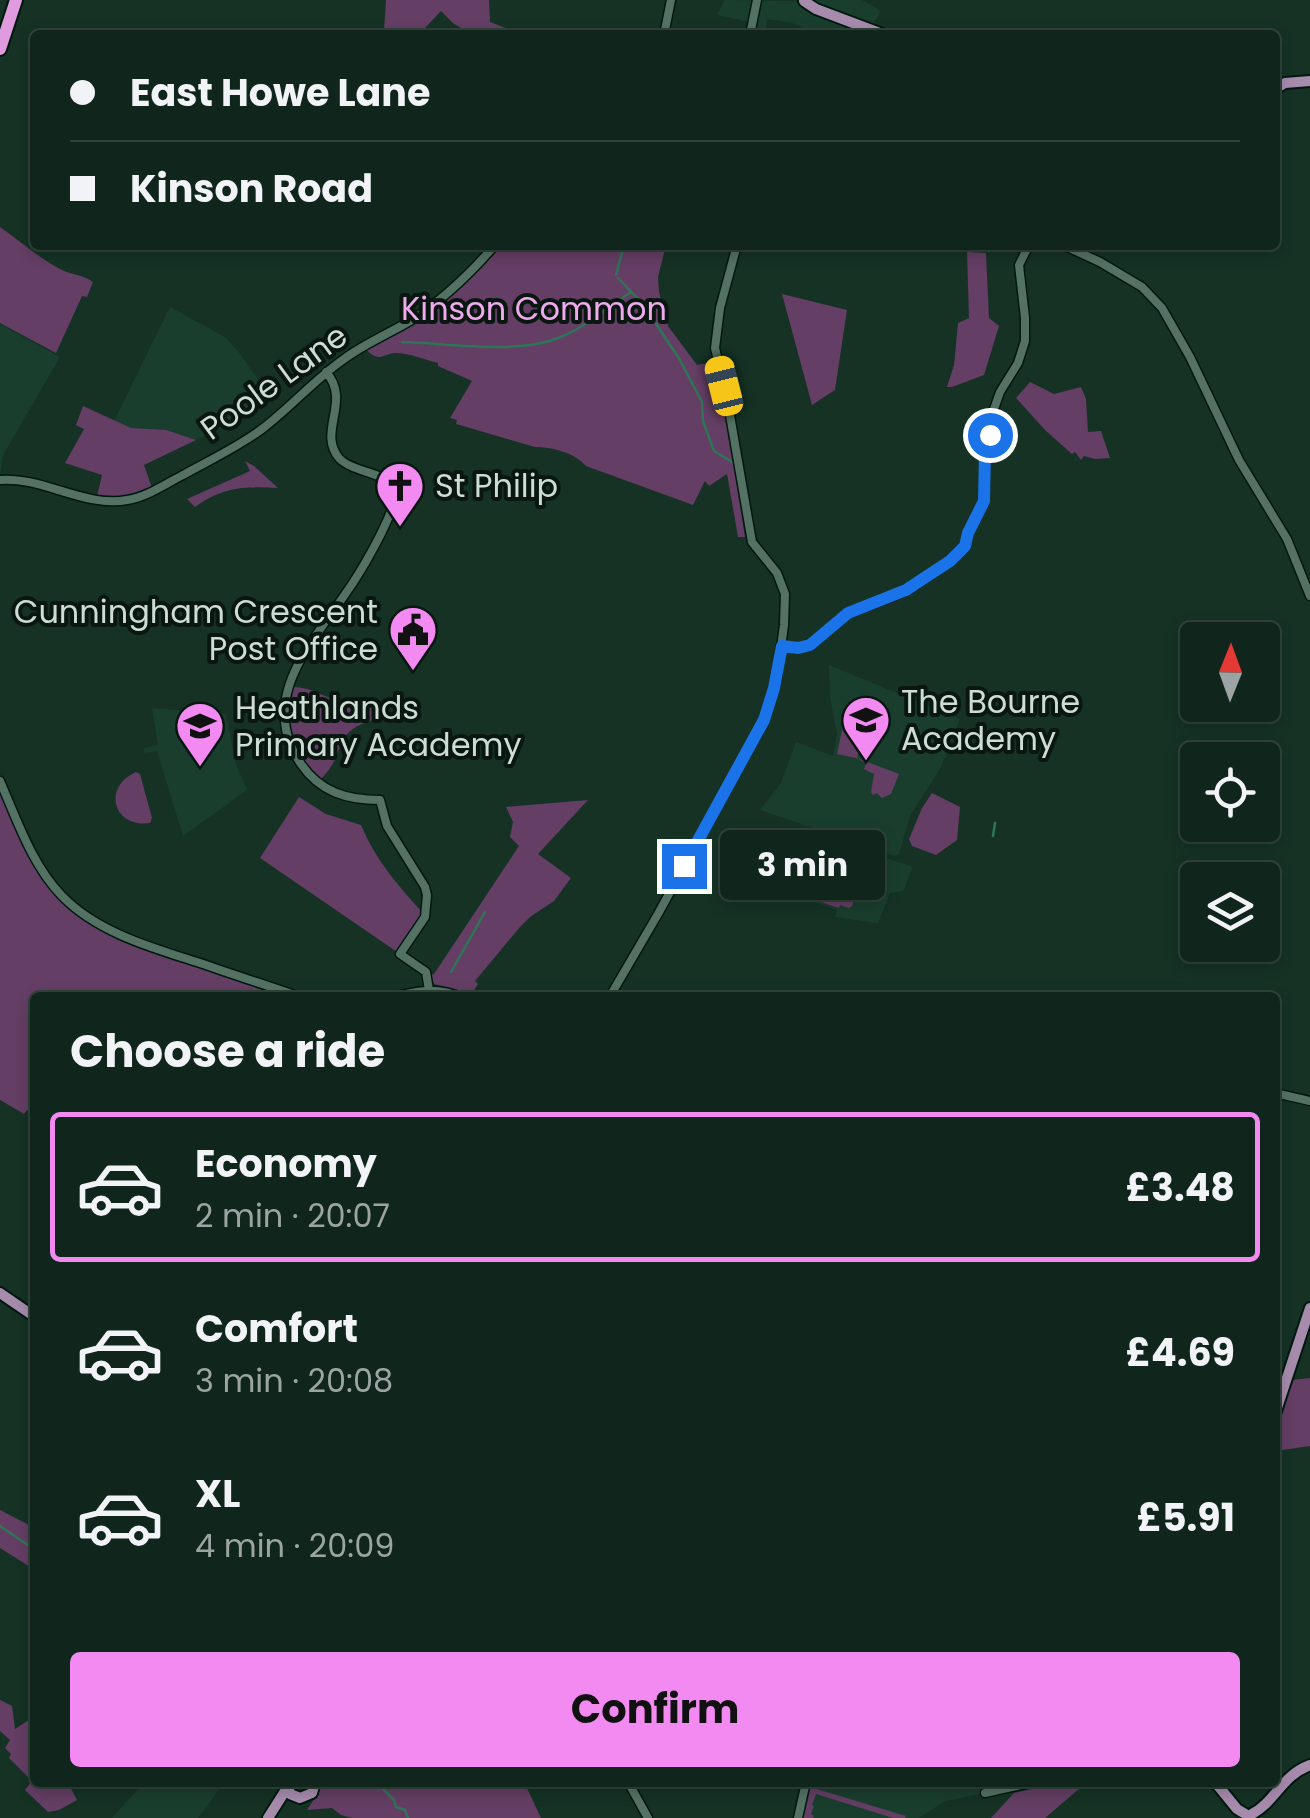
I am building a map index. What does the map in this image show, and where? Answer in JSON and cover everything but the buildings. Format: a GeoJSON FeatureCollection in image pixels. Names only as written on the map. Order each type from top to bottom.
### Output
{"type":"FeatureCollection","features":[{"type":"Feature","properties":{"kind":"highway"},"geometry":{"type":"LineString","coordinates":[[0,34],[14,0]]}},
{"type":"Feature","properties":{"kind":"highway"},"geometry":{"type":"LineString","coordinates":[[0,49],[14,0]]}},
{"type":"Feature","properties":{"kind":"main road"},"geometry":{"type":"LineString","coordinates":[[793,0],[804,0],[816,9],[872,30]]}},
{"type":"Feature","properties":{"kind":"main road"},"geometry":{"type":"LineString","coordinates":[[1280,86],[1310,81]]}},
{"type":"Feature","properties":{"kind":"main road"},"geometry":{"type":"LineString","coordinates":[[0,1293],[30,1314]]}},
{"type":"Feature","properties":{"kind":"main road"},"geometry":{"type":"LineString","coordinates":[[1280,1399],[1310,1308]]}},
{"type":"Feature","properties":{"kind":"main road"},"geometry":{"type":"LineString","coordinates":[[1251,1817],[1290,1776],[1310,1767]]}},
{"type":"Feature","properties":{"kind":"main road"},"geometry":{"type":"LineString","coordinates":[[268,1818],[286,1787]]}},
{"type":"Feature","properties":{"kind":"main road"},"geometry":{"type":"LineString","coordinates":[[289,1787],[297,1798]]}},
{"type":"Feature","properties":{"kind":"main road"},"geometry":{"type":"LineString","coordinates":[[280,1802],[309,1796],[314,1787]]}},
{"type":"Feature","properties":{"kind":"main road"},"geometry":{"type":"LineString","coordinates":[[1215,1787],[1226,1802],[1251,1817]]}},
{"type":"Feature","properties":{"kind":"main road"},"geometry":{"type":"LineString","coordinates":[[1216,1787],[1251,1817]]}},
{"type":"Feature","properties":{"kind":"street"},"geometry":{"type":"LineString","coordinates":[[665,30],[672,0]]}},
{"type":"Feature","properties":{"kind":"street"},"geometry":{"type":"LineString","coordinates":[[751,30],[757,0]]}},
{"type":"Feature","properties":{"kind":"street","name":"Poole Lane"},"geometry":{"type":"LineString","coordinates":[[0,480],[102,501],[134,499],[249,438],[349,355],[441,300],[491,250]]}},
{"type":"Feature","properties":{"kind":"street"},"geometry":{"type":"LineString","coordinates":[[612,992],[764,720],[782,646],[784,594],[777,573],[752,542],[715,348],[720,308],[736,250]]}},
{"type":"Feature","properties":{"kind":"street"},"geometry":{"type":"LineString","coordinates":[[782,646],[810,645],[848,613],[917,584],[965,546],[984,501],[985,452],[993,412],[1025,342],[1019,264],[1027,250]]}},
{"type":"Feature","properties":{"kind":"street"},"geometry":{"type":"LineString","coordinates":[[1074,250],[1142,287],[1162,308],[1190,356],[1239,460],[1287,539],[1310,596]]}},
{"type":"Feature","properties":{"kind":"street"},"geometry":{"type":"LineString","coordinates":[[326,372],[337,398],[332,448],[345,464],[384,478],[394,484],[396,492],[359,573],[293,672],[285,702],[286,722],[294,752],[316,782],[339,796],[380,800],[387,826],[425,887],[425,916],[400,954],[426,972],[429,990]]}},
{"type":"Feature","properties":{"kind":"street"},"geometry":{"type":"LineString","coordinates":[[0,781],[35,859],[62,897],[80,911],[137,942],[285,992]]}},
{"type":"Feature","properties":{"kind":"street"},"geometry":{"type":"LineString","coordinates":[[410,992],[451,992]]}},
{"type":"Feature","properties":{"kind":"street"},"geometry":{"type":"LineString","coordinates":[[1280,1094],[1310,1100]]}},
{"type":"Feature","properties":{"kind":"street"},"geometry":{"type":"LineString","coordinates":[[631,1787],[648,1818]]}},
{"type":"Feature","properties":{"kind":"street"},"geometry":{"type":"LineString","coordinates":[[798,1818],[805,1787]]}},
{"type":"Feature","properties":{"kind":"street"},"geometry":{"type":"LineString","coordinates":[[986,1793],[1013,1787]]}},
{"type":"Feature","properties":{"kind":"shaded area"},"geometry":{"type":"Polygon","coordinates":[[[725,0],[795,1],[871,30],[809,30],[767,19],[766,28],[756,28],[750,22],[717,15],[725,0]]]}},
{"type":"Feature","properties":{"kind":"shaded area"},"geometry":{"type":"Polygon","coordinates":[[[809,0],[862,0],[881,11],[871,28],[830,13],[809,0]]]}},
{"type":"Feature","properties":{"kind":"shaded area"},"geometry":{"type":"Polygon","coordinates":[[[170,307],[225,337],[261,384],[244,400],[251,409],[238,420],[196,440],[114,421],[170,307]]]}},
{"type":"Feature","properties":{"kind":"shaded area"},"geometry":{"type":"Polygon","coordinates":[[[0,324],[60,357],[3,455],[0,476],[0,324]]]}},
{"type":"Feature","properties":{"kind":"shaded area","name":"The Bourne Academy"},"geometry":{"type":"Polygon","coordinates":[[[829,665],[960,719],[941,767],[910,816],[899,854],[895,856],[760,810],[781,783],[796,742],[833,756],[837,735],[829,665]]]}},
{"type":"Feature","properties":{"kind":"shaded area","name":"Heathlands Primary Academy"},"geometry":{"type":"Polygon","coordinates":[[[152,708],[226,714],[236,764],[247,790],[183,836],[157,751],[145,753],[143,748],[158,745],[152,708]]]}},
{"type":"Feature","properties":{"kind":"shaded area"},"geometry":{"type":"Polygon","coordinates":[[[802,834],[813,834],[913,867],[903,891],[890,893],[878,923],[835,917],[837,910],[777,889],[802,834]]]}},
{"type":"Feature","properties":{"kind":"shaded area"},"geometry":{"type":"Polygon","coordinates":[[[140,1787],[221,1787],[198,1818],[112,1818],[140,1787]]]}},
{"type":"Feature","properties":{"kind":"shaded area"},"geometry":{"type":"Polygon","coordinates":[[[810,1787],[1015,1787],[945,1801],[919,1818],[801,1818],[810,1787]]]}},
{"type":"Feature","properties":{"kind":"green space"},"geometry":{"type":"Polygon","coordinates":[[[386,0],[489,0],[490,22],[511,30],[464,30],[441,11],[422,30],[384,30],[386,0]]]}},
{"type":"Feature","properties":{"kind":"green space"},"geometry":{"type":"Polygon","coordinates":[[[0,227],[54,266],[93,282],[87,297],[82,296],[56,353],[0,323],[0,227]]]}},
{"type":"Feature","properties":{"kind":"green space","name":"Kinson Common"},"geometry":{"type":"Polygon","coordinates":[[[497,250],[665,250],[658,277],[668,326],[697,365],[718,361],[745,537],[738,537],[727,474],[709,486],[705,481],[693,505],[586,466],[563,452],[456,424],[457,420],[450,418],[472,381],[438,363],[396,353],[378,357],[366,350],[439,304],[497,250]]]}},
{"type":"Feature","properties":{"kind":"green space"},"geometry":{"type":"Polygon","coordinates":[[[967,252],[986,253],[989,318],[999,326],[984,375],[947,387],[954,365],[958,323],[969,318],[967,252]]]}},
{"type":"Feature","properties":{"kind":"green space"},"geometry":{"type":"Polygon","coordinates":[[[782,294],[847,310],[835,390],[812,405],[782,294]]]}},
{"type":"Feature","properties":{"kind":"green space"},"geometry":{"type":"Polygon","coordinates":[[[1030,382],[1054,394],[1081,387],[1086,399],[1088,432],[1101,431],[1110,458],[1084,456],[1081,460],[1046,431],[1016,398],[1030,382]]]}},
{"type":"Feature","properties":{"kind":"green space"},"geometry":{"type":"Polygon","coordinates":[[[83,406],[131,428],[166,430],[196,440],[144,465],[152,488],[139,493],[97,496],[102,475],[65,463],[84,429],[76,425],[83,406]]]}},
{"type":"Feature","properties":{"kind":"green space"},"geometry":{"type":"Polygon","coordinates":[[[245,461],[278,488],[235,489],[195,507],[187,499],[250,471],[245,461]]]}},
{"type":"Feature","properties":{"kind":"green space"},"geometry":{"type":"Polygon","coordinates":[[[294,687],[343,702],[375,700],[380,718],[346,735],[321,779],[304,763],[293,738],[289,711],[294,687]]]}},
{"type":"Feature","properties":{"kind":"green space"},"geometry":{"type":"Polygon","coordinates":[[[844,721],[863,726],[857,758],[899,774],[891,794],[882,798],[877,793],[873,795],[874,774],[864,769],[866,763],[837,754],[844,721]]]}},
{"type":"Feature","properties":{"kind":"green space"},"geometry":{"type":"Polygon","coordinates":[[[136,772],[140,774],[150,823],[127,819],[116,805],[119,787],[136,772]]]}},
{"type":"Feature","properties":{"kind":"green space"},"geometry":{"type":"Polygon","coordinates":[[[0,781],[21,831],[62,897],[118,933],[289,992],[30,992],[30,1112],[24,1114],[0,1100],[0,781]]]}},
{"type":"Feature","properties":{"kind":"green space"},"geometry":{"type":"Polygon","coordinates":[[[932,793],[960,807],[957,840],[936,855],[912,846],[909,839],[932,793]]]}},
{"type":"Feature","properties":{"kind":"green space"},"geometry":{"type":"Polygon","coordinates":[[[299,797],[326,814],[361,825],[395,880],[421,911],[427,910],[400,954],[260,858],[299,797]]]}},
{"type":"Feature","properties":{"kind":"green space"},"geometry":{"type":"Polygon","coordinates":[[[588,800],[538,854],[571,878],[554,901],[520,927],[475,981],[478,984],[473,992],[434,984],[430,975],[519,846],[510,837],[513,822],[506,807],[588,800]]]}},
{"type":"Feature","properties":{"kind":"green space"},"geometry":{"type":"Polygon","coordinates":[[[810,838],[816,841],[808,847],[808,856],[818,858],[817,862],[812,869],[801,860],[798,873],[813,882],[821,881],[828,867],[833,869],[826,888],[838,893],[854,863],[847,881],[858,888],[849,908],[839,908],[812,899],[805,891],[783,887],[783,876],[794,875],[810,838]]]}},
{"type":"Feature","properties":{"kind":"green space"},"geometry":{"type":"Polygon","coordinates":[[[1310,1378],[1310,1446],[1280,1450],[1280,1420],[1292,1380],[1310,1378]]]}},
{"type":"Feature","properties":{"kind":"green space"},"geometry":{"type":"Polygon","coordinates":[[[0,1510],[30,1525],[30,1567],[0,1548],[0,1510]]]}},
{"type":"Feature","properties":{"kind":"green space"},"geometry":{"type":"Polygon","coordinates":[[[0,1700],[12,1706],[15,1729],[30,1719],[30,1779],[9,1758],[11,1754],[5,1748],[10,1740],[0,1731],[0,1700]]]}},
{"type":"Feature","properties":{"kind":"green space"},"geometry":{"type":"Polygon","coordinates":[[[30,1784],[30,1787],[70,1787],[77,1800],[48,1812],[25,1790],[30,1784]]]}},
{"type":"Feature","properties":{"kind":"green space"},"geometry":{"type":"Polygon","coordinates":[[[526,1787],[541,1818],[352,1818],[332,1808],[307,1810],[320,1790],[526,1787]]]}},
{"type":"Feature","properties":{"kind":"green space"},"geometry":{"type":"Polygon","coordinates":[[[810,1787],[906,1816],[893,1818],[816,1794],[813,1818],[801,1818],[810,1787]]]}},
{"type":"Feature","properties":{"kind":"green space"},"geometry":{"type":"Polygon","coordinates":[[[1041,1787],[1081,1787],[1045,1818],[991,1818],[1014,1793],[1041,1787]]]}},
{"type":"Feature","properties":{"kind":"waterway"},"geometry":{"type":"LineString","coordinates":[[616,275],[623,250]]}},
{"type":"Feature","properties":{"kind":"waterway"},"geometry":{"type":"LineString","coordinates":[[618,278],[643,304],[680,360]]}},
{"type":"Feature","properties":{"kind":"waterway"},"geometry":{"type":"LineString","coordinates":[[402,342],[481,347],[541,343],[576,329],[631,292]]}},
{"type":"Feature","properties":{"kind":"waterway"},"geometry":{"type":"LineString","coordinates":[[681,362],[702,402],[703,421],[714,451],[732,462]]}},
{"type":"Feature","properties":{"kind":"waterway"},"geometry":{"type":"LineString","coordinates":[[993,836],[995,823]]}},
{"type":"Feature","properties":{"kind":"waterway"},"geometry":{"type":"LineString","coordinates":[[451,972],[485,912]]}},
{"type":"Feature","properties":{"kind":"waterway"},"geometry":{"type":"LineString","coordinates":[[0,1526],[30,1547]]}},
{"type":"Feature","properties":{"kind":"waterway"},"geometry":{"type":"LineString","coordinates":[[383,1787],[408,1818]]}},
{"type":"Feature","properties":{"kind":"place","name":"St Philip"},"geometry":{"type":"Point","coordinates":[400,528]}},
{"type":"Feature","properties":{"kind":"place","name":"Cunningham Crescent Post Office"},"geometry":{"type":"Point","coordinates":[413,672]}},
{"type":"Feature","properties":{"kind":"place","name":"The Bourne Academy"},"geometry":{"type":"Point","coordinates":[866,762]}},
{"type":"Feature","properties":{"kind":"place","name":"Heathlands Primary Academy"},"geometry":{"type":"Point","coordinates":[200,768]}},
{"type":"Feature","properties":{"kind":"route"},"geometry":{"type":"LineString","coordinates":[[684,866],[764,720],[782,646],[810,645],[848,613],[906,590],[950,561],[965,546],[986,494],[985,452],[990,435]]}}]}
